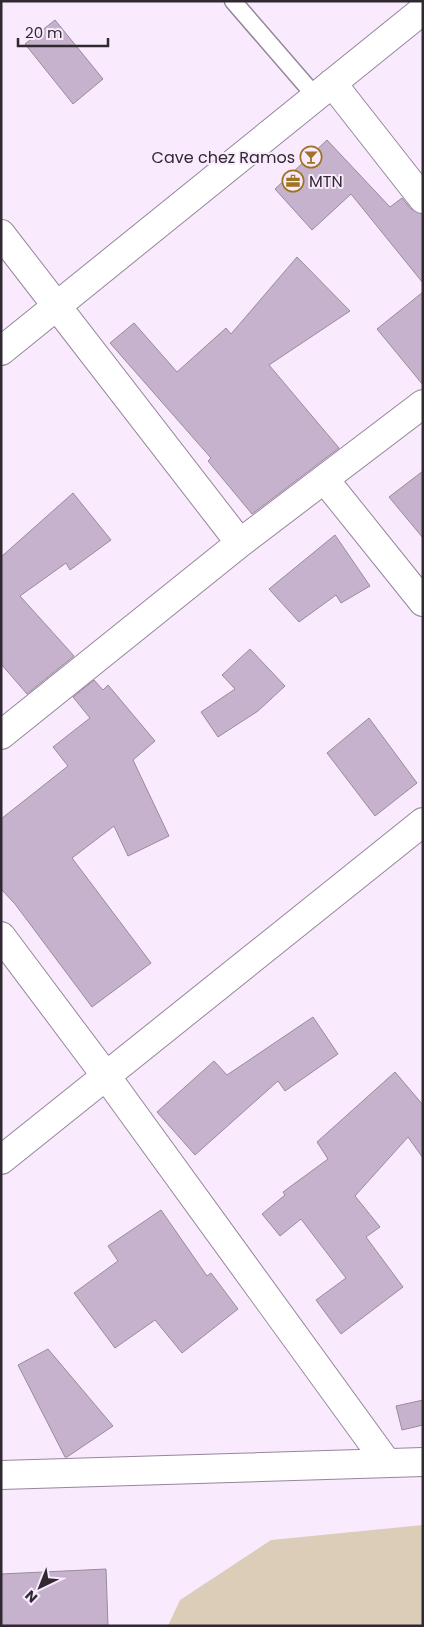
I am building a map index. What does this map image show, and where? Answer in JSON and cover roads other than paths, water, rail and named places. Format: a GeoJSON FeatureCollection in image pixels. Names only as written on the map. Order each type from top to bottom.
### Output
{"type":"FeatureCollection","features":[{"type":"Feature","properties":{"kind":"street"},"geometry":{"type":"LineString","coordinates":[[1,351],[423,10]]}},
{"type":"Feature","properties":{"kind":"street"},"geometry":{"type":"LineString","coordinates":[[324,90],[423,199]]}},
{"type":"Feature","properties":{"kind":"street"},"geometry":{"type":"LineString","coordinates":[[1,234],[240,543]]}},
{"type":"Feature","properties":{"kind":"street"},"geometry":{"type":"LineString","coordinates":[[1,735],[240,543],[423,404]]}},
{"type":"Feature","properties":{"kind":"street"},"geometry":{"type":"LineString","coordinates":[[325,480],[423,602]]}},
{"type":"Feature","properties":{"kind":"street"},"geometry":{"type":"LineString","coordinates":[[1,1160],[423,822]]}},
{"type":"Feature","properties":{"kind":"street"},"geometry":{"type":"LineString","coordinates":[[1,936],[106,1076],[387,1463]]}},
{"type":"Feature","properties":{"kind":"street"},"geometry":{"type":"LineString","coordinates":[[1,1475],[423,1462]]}},
{"type":"Feature","properties":{"kind":"lane"},"geometry":{"type":"LineString","coordinates":[[232,1],[324,90]]}},
{"type":"Feature","properties":{"kind":"place","name":"Cave chez Ramos"},"geometry":{"type":"Point","coordinates":[311,157]}},
{"type":"Feature","properties":{"kind":"place","name":"MTN"},"geometry":{"type":"Point","coordinates":[293,181]}}]}
